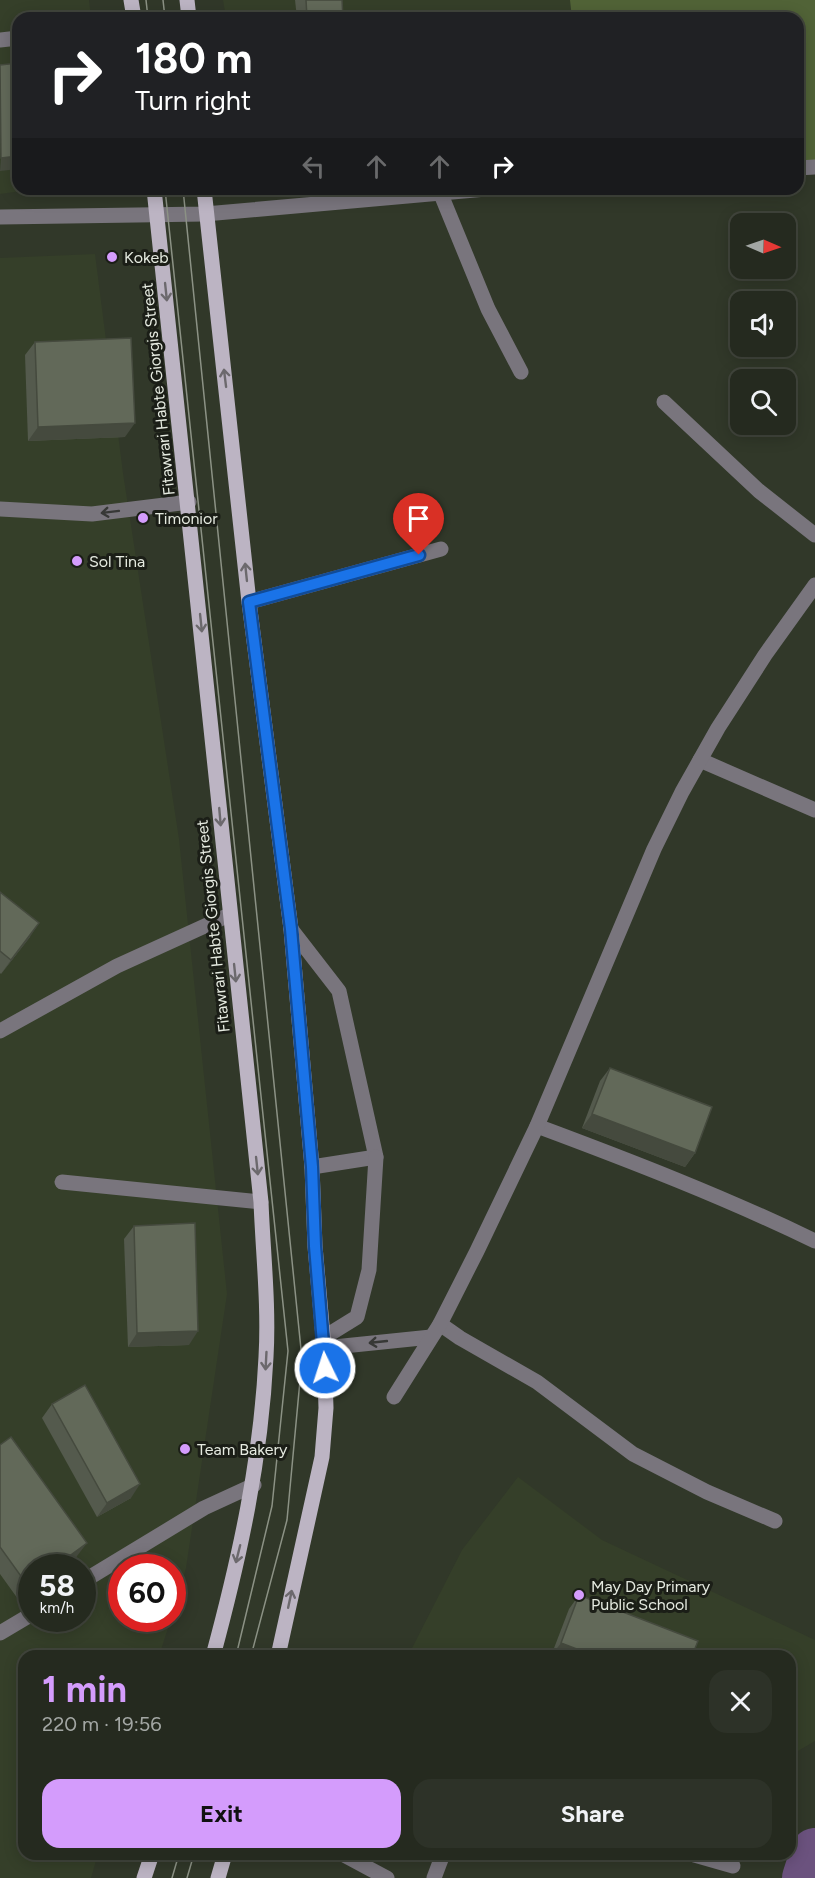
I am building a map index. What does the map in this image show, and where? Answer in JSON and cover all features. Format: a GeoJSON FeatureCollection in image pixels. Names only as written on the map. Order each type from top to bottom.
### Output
{"type":"FeatureCollection","features":[{"type":"Feature","properties":{"kind":"main road","name":"Fitawrari Habte Giorgis Street"},"geometry":{"type":"LineString","coordinates":[[155,195],[189,502],[229,915],[261,1202],[266,1354],[254,1485],[214,1650]]}},
{"type":"Feature","properties":{"kind":"main road"},"geometry":{"type":"LineString","coordinates":[[204,195],[249,602],[291,929],[312,1167],[315,1246],[323,1343],[326,1408],[322,1457],[279,1650]]}},
{"type":"Feature","properties":{"kind":"main road"},"geometry":{"type":"LineString","coordinates":[[144,1878],[150,1860]]}},
{"type":"Feature","properties":{"kind":"main road"},"geometry":{"type":"LineString","coordinates":[[218,1878],[223,1860]]}},
{"type":"Feature","properties":{"kind":"street"},"geometry":{"type":"LineString","coordinates":[[0,217],[206,214],[408,195]]}},
{"type":"Feature","properties":{"kind":"street"},"geometry":{"type":"LineString","coordinates":[[441,195],[488,309],[521,372]]}},
{"type":"Feature","properties":{"kind":"street"},"geometry":{"type":"LineString","coordinates":[[664,402],[759,491],[815,535]]}},
{"type":"Feature","properties":{"kind":"street"},"geometry":{"type":"LineString","coordinates":[[0,509],[92,514],[189,502]]}},
{"type":"Feature","properties":{"kind":"street"},"geometry":{"type":"LineString","coordinates":[[249,602],[441,549]]}},
{"type":"Feature","properties":{"kind":"street"},"geometry":{"type":"LineString","coordinates":[[394,1397],[440,1324],[537,1126],[654,849],[700,760],[765,655],[815,585]]}},
{"type":"Feature","properties":{"kind":"street"},"geometry":{"type":"LineString","coordinates":[[700,760],[815,810]]}},
{"type":"Feature","properties":{"kind":"street"},"geometry":{"type":"LineString","coordinates":[[0,1031],[117,966],[229,915]]}},
{"type":"Feature","properties":{"kind":"street"},"geometry":{"type":"LineString","coordinates":[[291,929],[339,991],[376,1157],[369,1270],[357,1317],[323,1343]]}},
{"type":"Feature","properties":{"kind":"street"},"geometry":{"type":"LineString","coordinates":[[537,1126],[670,1176],[759,1213],[815,1240]]}},
{"type":"Feature","properties":{"kind":"street"},"geometry":{"type":"LineString","coordinates":[[312,1167],[376,1157]]}},
{"type":"Feature","properties":{"kind":"street"},"geometry":{"type":"LineString","coordinates":[[62,1182],[261,1202]]}},
{"type":"Feature","properties":{"kind":"street"},"geometry":{"type":"LineString","coordinates":[[440,1324],[537,1382],[633,1454],[707,1492],[775,1521]]}},
{"type":"Feature","properties":{"kind":"street"},"geometry":{"type":"LineString","coordinates":[[323,1343],[431,1337]]}},
{"type":"Feature","properties":{"kind":"street"},"geometry":{"type":"LineString","coordinates":[[96,1574],[204,1508],[254,1485]]}},
{"type":"Feature","properties":{"kind":"street"},"geometry":{"type":"LineString","coordinates":[[0,1633],[18,1622]]}},
{"type":"Feature","properties":{"kind":"street"},"geometry":{"type":"LineString","coordinates":[[353,1860],[387,1878]]}},
{"type":"Feature","properties":{"kind":"street"},"geometry":{"type":"LineString","coordinates":[[434,1878],[441,1860]]}},
{"type":"Feature","properties":{"kind":"street"},"geometry":{"type":"LineString","coordinates":[[712,1860],[733,1866]]}},
{"type":"Feature","properties":{"kind":"shaded area"},"geometry":{"type":"Polygon","coordinates":[[[0,0],[89,0],[90,12],[12,12],[12,192],[0,194],[0,0]]]}},
{"type":"Feature","properties":{"kind":"shaded area"},"geometry":{"type":"Polygon","coordinates":[[[223,0],[815,0],[804,12],[225,12],[223,0]]]}},
{"type":"Feature","properties":{"kind":"shaded area"},"geometry":{"type":"Polygon","coordinates":[[[95,254],[123,473],[179,839],[227,1294],[186,1568],[186,1554],[108,1554],[108,1632],[167,1632],[161,1650],[18,1650],[18,1860],[96,1860],[91,1878],[0,1878],[0,258],[95,254]]]}},
{"type":"Feature","properties":{"kind":"shaded area","name":"May Day Primary Public School"},"geometry":{"type":"Polygon","coordinates":[[[518,1477],[602,1540],[815,1640],[815,1741],[796,1752],[796,1650],[411,1650],[462,1550],[518,1477]]]}},
{"type":"Feature","properties":{"kind":"green space"},"geometry":{"type":"Polygon","coordinates":[[[570,0],[815,0],[815,163],[804,164],[804,12],[571,12],[570,0]]]}},
{"type":"Feature","properties":{"kind":"building"},"geometry":{"type":"Polygon","coordinates":[[[306,0],[342,0],[343,12],[307,12],[306,0]]]}},
{"type":"Feature","properties":{"kind":"building"},"geometry":{"type":"Polygon","coordinates":[[[12,64],[12,157],[1,158],[0,65],[12,64]]]}},
{"type":"Feature","properties":{"kind":"building"},"geometry":{"type":"Polygon","coordinates":[[[131,338],[135,423],[38,427],[35,342],[131,338]]]}},
{"type":"Feature","properties":{"kind":"building"},"geometry":{"type":"Polygon","coordinates":[[[0,892],[39,923],[11,960],[0,951],[0,892]]]}},
{"type":"Feature","properties":{"kind":"building"},"geometry":{"type":"Polygon","coordinates":[[[610,1068],[712,1107],[695,1153],[592,1114],[610,1068]]]}},
{"type":"Feature","properties":{"kind":"building"},"geometry":{"type":"Polygon","coordinates":[[[195,1223],[198,1331],[137,1333],[134,1226],[195,1223]]]}},
{"type":"Feature","properties":{"kind":"building"},"geometry":{"type":"Polygon","coordinates":[[[85,1385],[140,1484],[107,1503],[52,1404],[85,1385]]]}},
{"type":"Feature","properties":{"kind":"building"},"geometry":{"type":"Polygon","coordinates":[[[11,1437],[87,1543],[72,1554],[18,1554],[18,1572],[0,1547],[0,1445],[11,1437]]]}},
{"type":"Feature","properties":{"kind":"building"},"geometry":{"type":"Polygon","coordinates":[[[579,1595],[698,1641],[694,1650],[579,1650],[561,1643],[579,1595]]]}},
{"type":"Feature","properties":{"kind":"waterway"},"geometry":{"type":"LineString","coordinates":[[807,1878],[815,1853]]}},
{"type":"Feature","properties":{"kind":"tram line"},"geometry":{"type":"LineString","coordinates":[[146,0],[147,12]]}},
{"type":"Feature","properties":{"kind":"tram line"},"geometry":{"type":"LineString","coordinates":[[163,0],[164,12]]}},
{"type":"Feature","properties":{"kind":"tram line"},"geometry":{"type":"LineString","coordinates":[[166,195],[288,1351],[272,1506],[237,1650]]}},
{"type":"Feature","properties":{"kind":"tram line"},"geometry":{"type":"LineString","coordinates":[[184,195],[302,1359],[287,1520],[253,1650]]}},
{"type":"Feature","properties":{"kind":"tram line"},"geometry":{"type":"LineString","coordinates":[[172,1878],[177,1860]]}},
{"type":"Feature","properties":{"kind":"tram line"},"geometry":{"type":"LineString","coordinates":[[187,1878],[192,1860]]}},
{"type":"Feature","properties":{"kind":"place","name":"Kokeb"},"geometry":{"type":"Point","coordinates":[112,257]}},
{"type":"Feature","properties":{"kind":"place","name":"Timonior"},"geometry":{"type":"Point","coordinates":[143,518]}},
{"type":"Feature","properties":{"kind":"place","name":"Sol Tina"},"geometry":{"type":"Point","coordinates":[77,561]}},
{"type":"Feature","properties":{"kind":"place","name":"Team Bakery"},"geometry":{"type":"Point","coordinates":[185,1449]}},
{"type":"Feature","properties":{"kind":"place","name":"May Day Primary Public School"},"geometry":{"type":"Point","coordinates":[579,1595]}},
{"type":"Feature","properties":{"kind":"route"},"geometry":{"type":"LineString","coordinates":[[325,1368],[315,1246],[312,1167],[291,929],[249,602],[419,555]]}}]}
